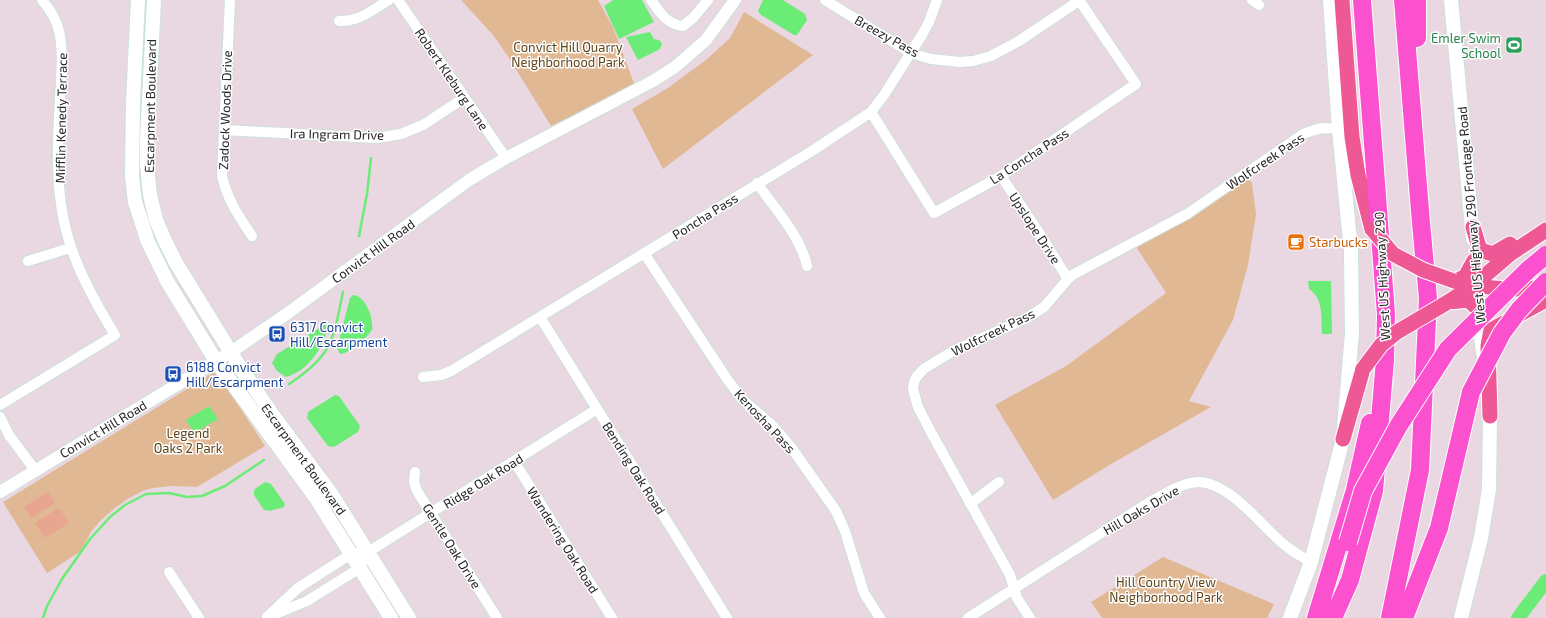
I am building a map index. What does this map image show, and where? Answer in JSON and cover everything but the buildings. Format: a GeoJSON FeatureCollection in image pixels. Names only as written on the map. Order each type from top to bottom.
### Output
{"type":"FeatureCollection","features":[{"type":"Feature","properties":{"kind":"highway","name":"West US Highway 290"},"geometry":{"type":"LineString","coordinates":[[1334,618],[1350,580],[1374,491],[1385,360],[1386,306],[1362,0]]}},
{"type":"Feature","properties":{"kind":"highway"},"geometry":{"type":"LineString","coordinates":[[1390,618],[1421,463],[1428,298],[1420,222],[1403,0]]}},
{"type":"Feature","properties":{"kind":"highway"},"geometry":{"type":"LineString","coordinates":[[1416,0],[1420,222]]}},
{"type":"Feature","properties":{"kind":"highway"},"geometry":{"type":"LineString","coordinates":[[1328,618],[1363,491],[1399,425],[1448,349],[1528,270],[1546,255]]}},
{"type":"Feature","properties":{"kind":"highway"},"geometry":{"type":"LineString","coordinates":[[1404,618],[1438,528],[1471,392],[1502,334],[1519,310],[1546,282]]}},
{"type":"Feature","properties":{"kind":"highway"},"geometry":{"type":"LineString","coordinates":[[1316,618],[1355,490],[1385,360]]}},
{"type":"Feature","properties":{"kind":"main road","name":"Escarpment Boulevard"},"geometry":{"type":"LineString","coordinates":[[138,0],[133,103],[132,176],[135,202],[146,236],[167,281],[216,361],[296,469],[391,618]]}},
{"type":"Feature","properties":{"kind":"main road","name":"Escarpment Boulevard"},"geometry":{"type":"LineString","coordinates":[[154,0],[147,166],[150,195],[156,220],[176,263],[230,352],[272,414],[332,495],[409,618]]}},
{"type":"Feature","properties":{"kind":"main road"},"geometry":{"type":"LineString","coordinates":[[1330,0],[1344,182],[1351,251],[1352,333],[1343,439]]}},
{"type":"Feature","properties":{"kind":"main road"},"geometry":{"type":"LineString","coordinates":[[1342,0],[1352,136],[1358,175],[1372,229],[1394,254],[1423,270],[1454,281],[1474,285],[1508,288],[1537,288],[1546,286]]}},
{"type":"Feature","properties":{"kind":"main road","name":"West US Highway 290 Frontage Road"},"geometry":{"type":"LineString","coordinates":[[1451,0],[1473,227],[1474,285],[1490,416],[1489,489],[1481,538],[1461,618]]}},
{"type":"Feature","properties":{"kind":"main road"},"geometry":{"type":"LineString","coordinates":[[133,103],[149,104]]}},
{"type":"Feature","properties":{"kind":"main road"},"geometry":{"type":"LineString","coordinates":[[1473,227],[1480,250],[1493,254],[1510,243],[1546,230]]}},
{"type":"Feature","properties":{"kind":"main road"},"geometry":{"type":"LineString","coordinates":[[1290,618],[1311,562],[1363,369],[1381,345],[1397,332],[1474,285],[1510,254],[1546,230]]}},
{"type":"Feature","properties":{"kind":"main road"},"geometry":{"type":"LineString","coordinates":[[146,236],[161,231]]}},
{"type":"Feature","properties":{"kind":"main road"},"geometry":{"type":"LineString","coordinates":[[1454,281],[1465,277],[1474,261]]}},
{"type":"Feature","properties":{"kind":"main road"},"geometry":{"type":"LineString","coordinates":[[1448,302],[1468,300],[1478,309]]}},
{"type":"Feature","properties":{"kind":"main road"},"geometry":{"type":"LineString","coordinates":[[1490,416],[1488,346],[1491,330],[1546,300]]}},
{"type":"Feature","properties":{"kind":"street","name":"Mifflin Kenedy Terrace"},"geometry":{"type":"LineString","coordinates":[[0,405],[115,335],[92,296],[70,248],[61,206],[58,166],[62,45],[55,19],[42,0]]}},
{"type":"Feature","properties":{"kind":"street","name":"Zadock Woods Drive"},"geometry":{"type":"LineString","coordinates":[[230,0],[222,168],[224,185],[232,204],[252,236]]}},
{"type":"Feature","properties":{"kind":"street"},"geometry":{"type":"LineString","coordinates":[[339,21],[359,18],[389,0]]}},
{"type":"Feature","properties":{"kind":"street","name":"Robert Kleburg Lane"},"geometry":{"type":"LineString","coordinates":[[398,0],[506,158]]}},
{"type":"Feature","properties":{"kind":"street"},"geometry":{"type":"LineString","coordinates":[[651,0],[666,20],[683,26],[693,18],[708,0]]}},
{"type":"Feature","properties":{"kind":"street","name":"Convict Hill Road"},"geometry":{"type":"LineString","coordinates":[[0,492],[230,352],[288,313],[469,180],[506,158],[653,81],[675,67],[706,40],[735,0]]}},
{"type":"Feature","properties":{"kind":"street","name":"Breezy Pass"},"geometry":{"type":"LineString","coordinates":[[825,0],[911,53],[931,59],[960,62],[991,56],[1019,41],[1079,0]]}},
{"type":"Feature","properties":{"kind":"street","name":"Poncha Pass"},"geometry":{"type":"LineString","coordinates":[[423,377],[441,375],[451,371],[815,149],[871,112],[884,95],[911,53],[929,22],[937,0]]}},
{"type":"Feature","properties":{"kind":"street","name":"La Concha Pass"},"geometry":{"type":"LineString","coordinates":[[871,112],[934,213],[1001,176],[1136,84],[1079,0]]}},
{"type":"Feature","properties":{"kind":"street","name":"Ira Ingram Drive"},"geometry":{"type":"LineString","coordinates":[[224,130],[377,138],[402,134],[423,125],[464,98]]}},
{"type":"Feature","properties":{"kind":"street","name":"Wolfcreek Pass"},"geometry":{"type":"LineString","coordinates":[[1030,618],[1017,598],[1010,575],[918,407],[913,389],[917,376],[925,368],[955,350],[1027,318],[1044,307],[1074,274],[1187,214],[1303,134],[1323,128],[1340,129]]}},
{"type":"Feature","properties":{"kind":"street","name":"Upslope Drive"},"geometry":{"type":"LineString","coordinates":[[1001,176],[1068,279]]}},
{"type":"Feature","properties":{"kind":"street"},"geometry":{"type":"LineString","coordinates":[[757,183],[797,240],[807,266]]}},
{"type":"Feature","properties":{"kind":"street"},"geometry":{"type":"LineString","coordinates":[[28,261],[70,248]]}},
{"type":"Feature","properties":{"kind":"street","name":"Kenosha Pass"},"geometry":{"type":"LineString","coordinates":[[644,253],[727,379],[743,400],[772,425],[792,447],[836,511],[845,531],[864,593],[880,618]]}},
{"type":"Feature","properties":{"kind":"street","name":"Bending Oak Road"},"geometry":{"type":"LineString","coordinates":[[540,317],[727,618]]}},
{"type":"Feature","properties":{"kind":"street","name":"Ridge Oak Road"},"geometry":{"type":"LineString","coordinates":[[267,618],[298,588],[351,554],[368,552],[597,409]]}},
{"type":"Feature","properties":{"kind":"street"},"geometry":{"type":"LineString","coordinates":[[0,417],[9,435],[35,470]]}},
{"type":"Feature","properties":{"kind":"street","name":"Wandering Oak Road"},"geometry":{"type":"LineString","coordinates":[[514,461],[612,618]]}},
{"type":"Feature","properties":{"kind":"street","name":"Gentle Oak Drive"},"geometry":{"type":"LineString","coordinates":[[415,472],[414,482],[417,490],[497,618]]}},
{"type":"Feature","properties":{"kind":"street"},"geometry":{"type":"LineString","coordinates":[[970,504],[999,482]]}},
{"type":"Feature","properties":{"kind":"street","name":"Hill Oaks Drive"},"geometry":{"type":"LineString","coordinates":[[968,618],[1153,500],[1180,486],[1199,482],[1216,487],[1244,505],[1282,543],[1311,562]]}},
{"type":"Feature","properties":{"kind":"street"},"geometry":{"type":"LineString","coordinates":[[360,568],[368,552]]}},
{"type":"Feature","properties":{"kind":"street","name":"Ridge Oak Road"},"geometry":{"type":"LineString","coordinates":[[267,618],[307,601],[360,568]]}},
{"type":"Feature","properties":{"kind":"street"},"geometry":{"type":"LineString","coordinates":[[169,572],[198,618]]}},
{"type":"Feature","properties":{"kind":"green space","name":"Convict Hill Quarry Neighborhood Park"},"geometry":{"type":"Polygon","coordinates":[[[461,0],[598,0],[613,27],[635,86],[551,126],[493,35],[461,0]]]}},
{"type":"Feature","properties":{"kind":"green space"},"geometry":{"type":"Polygon","coordinates":[[[744,12],[813,55],[663,169],[632,109],[668,88],[707,59],[730,38],[744,12]]]}},
{"type":"Feature","properties":{"kind":"green space"},"geometry":{"type":"Polygon","coordinates":[[[1248,179],[1252,183],[1256,214],[1248,265],[1233,320],[1189,401],[1211,407],[1106,467],[1053,500],[995,405],[1066,366],[1166,293],[1135,245],[1168,230],[1193,216],[1248,179]]]}},
{"type":"Feature","properties":{"kind":"green space","name":"Legend Oaks 2 Park"},"geometry":{"type":"Polygon","coordinates":[[[216,371],[265,446],[197,487],[172,486],[152,488],[129,498],[100,521],[91,532],[81,551],[47,573],[3,502],[216,371]]]}},
{"type":"Feature","properties":{"kind":"green space","name":"Hill Country View Neighborhood Park"},"geometry":{"type":"Polygon","coordinates":[[[1163,557],[1274,604],[1267,618],[1102,618],[1091,602],[1163,557]]]}},
{"type":"Feature","properties":{"kind":"shaded area"},"geometry":{"type":"Polygon","coordinates":[[[613,0],[642,0],[654,22],[619,39],[604,6],[613,0]]]}},
{"type":"Feature","properties":{"kind":"shaded area"},"geometry":{"type":"Polygon","coordinates":[[[763,0],[783,0],[805,14],[807,20],[797,35],[794,35],[761,15],[758,11],[763,0]]]}},
{"type":"Feature","properties":{"kind":"shaded area"},"geometry":{"type":"Polygon","coordinates":[[[650,32],[654,39],[659,40],[662,44],[660,49],[638,60],[626,37],[650,32]]]}},
{"type":"Feature","properties":{"kind":"shaded area"},"geometry":{"type":"Polygon","coordinates":[[[1308,281],[1331,281],[1332,334],[1322,334],[1321,309],[1314,293],[1309,289],[1308,281]]]}},
{"type":"Feature","properties":{"kind":"shaded area"},"geometry":{"type":"Polygon","coordinates":[[[353,295],[362,299],[368,309],[372,320],[372,330],[358,345],[340,354],[337,348],[350,298],[353,295]]]}},
{"type":"Feature","properties":{"kind":"shaded area"},"geometry":{"type":"Polygon","coordinates":[[[326,324],[328,328],[326,336],[318,351],[308,364],[301,370],[286,377],[277,371],[272,363],[277,354],[326,324]]]}},
{"type":"Feature","properties":{"kind":"shaded area"},"geometry":{"type":"Polygon","coordinates":[[[335,395],[339,396],[360,426],[358,432],[334,447],[328,446],[307,418],[308,412],[335,395]]]}},
{"type":"Feature","properties":{"kind":"shaded area"},"geometry":{"type":"Polygon","coordinates":[[[209,406],[218,419],[194,433],[186,420],[209,406]]]}},
{"type":"Feature","properties":{"kind":"shaded area"},"geometry":{"type":"Polygon","coordinates":[[[265,482],[271,484],[285,504],[284,507],[270,511],[264,510],[254,495],[254,491],[265,482]]]}},
{"type":"Feature","properties":{"kind":"shaded area"},"geometry":{"type":"Polygon","coordinates":[[[48,492],[55,503],[31,518],[24,507],[48,492]]]}},
{"type":"Feature","properties":{"kind":"shaded area"},"geometry":{"type":"Polygon","coordinates":[[[59,508],[69,523],[45,538],[35,523],[59,508]]]}},
{"type":"Feature","properties":{"kind":"waterway"},"geometry":{"type":"LineString","coordinates":[[359,236],[367,194],[371,158]]}},
{"type":"Feature","properties":{"kind":"waterway"},"geometry":{"type":"LineString","coordinates":[[289,384],[304,374],[315,364],[329,345],[337,323],[343,292]]}},
{"type":"Feature","properties":{"kind":"waterway"},"geometry":{"type":"LineString","coordinates":[[43,618],[47,606],[62,579],[90,539],[110,517],[125,505],[146,494],[169,493],[187,497],[202,496],[225,486],[264,460]]}},
{"type":"Feature","properties":{"kind":"waterway"},"geometry":{"type":"LineString","coordinates":[[1518,618],[1546,581]]}},
{"type":"Feature","properties":{"kind":"place","name":"Emler Swim School"},"geometry":{"type":"Point","coordinates":[1514,45]}},
{"type":"Feature","properties":{"kind":"place","name":"Starbucks"},"geometry":{"type":"Point","coordinates":[1296,242]}},
{"type":"Feature","properties":{"kind":"place","name":"6317 Convict Hill/Escarpment"},"geometry":{"type":"Point","coordinates":[277,334]}},
{"type":"Feature","properties":{"kind":"place","name":"6188 Convict Hill/Escarpment"},"geometry":{"type":"Point","coordinates":[173,374]}}]}
